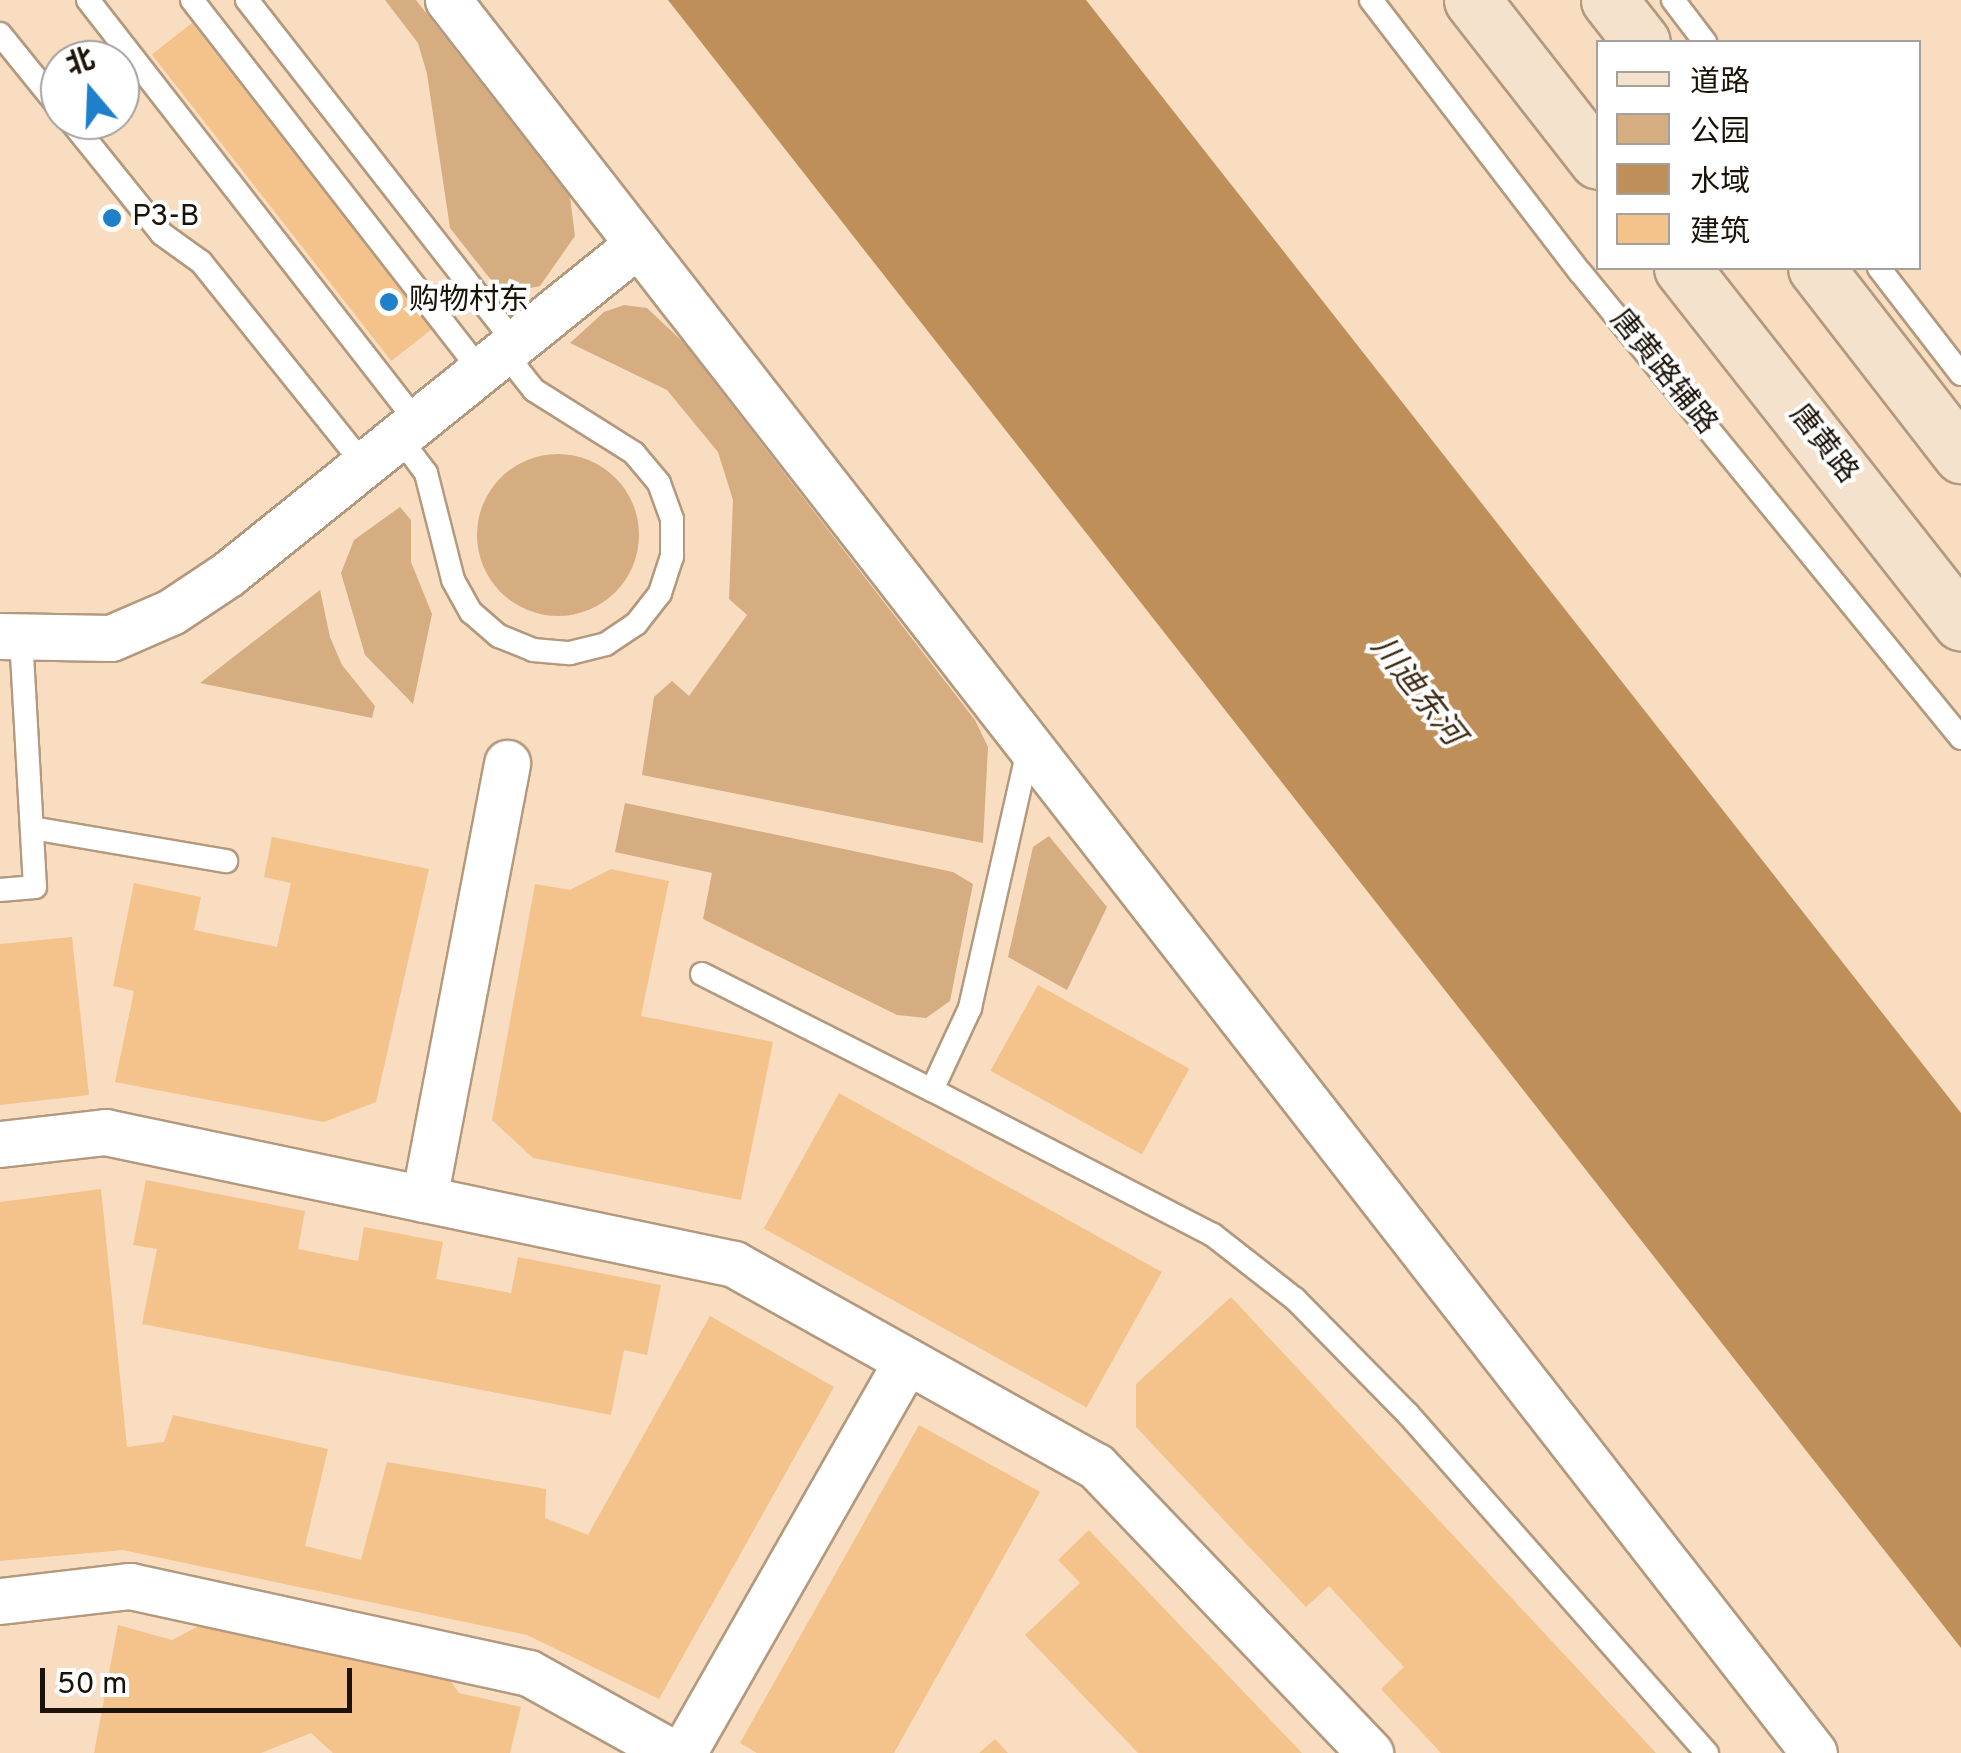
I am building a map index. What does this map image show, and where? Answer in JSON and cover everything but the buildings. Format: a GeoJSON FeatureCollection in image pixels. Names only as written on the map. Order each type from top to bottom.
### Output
{"type":"FeatureCollection","features":[{"type":"Feature","properties":{"kind":"main road"},"geometry":{"type":"LineString","coordinates":[[1472,0],[1596,158]]}},
{"type":"Feature","properties":{"kind":"main road"},"geometry":{"type":"LineString","coordinates":[[1609,0],[1640,40]]}},
{"type":"Feature","properties":{"kind":"main road","name":"唐黄路"},"geometry":{"type":"LineString","coordinates":[[1684,270],[1961,622]]}},
{"type":"Feature","properties":{"kind":"main road"},"geometry":{"type":"LineString","coordinates":[[1818,270],[1961,455]]}},
{"type":"Feature","properties":{"kind":"street"},"geometry":{"type":"LineString","coordinates":[[448,0],[1814,1753]]}},
{"type":"Feature","properties":{"kind":"street"},"geometry":{"type":"LineString","coordinates":[[10,636],[110,638],[144,628],[228,574],[638,244]]}},
{"type":"Feature","properties":{"kind":"street"},"geometry":{"type":"LineString","coordinates":[[424,1199],[508,763]]}},
{"type":"Feature","properties":{"kind":"street"},"geometry":{"type":"LineString","coordinates":[[0,1144],[105,1132],[734,1264],[1096,1466],[1370,1753]]}},
{"type":"Feature","properties":{"kind":"street"},"geometry":{"type":"LineString","coordinates":[[683,1753],[907,1360]]}},
{"type":"Feature","properties":{"kind":"street"},"geometry":{"type":"LineString","coordinates":[[0,1601],[130,1586],[529,1673],[673,1753]]}},
{"type":"Feature","properties":{"kind":"lane"},"geometry":{"type":"LineString","coordinates":[[88,0],[408,429],[426,473],[453,580],[471,612],[499,636],[534,650],[570,653],[606,644],[636,624],[660,594],[672,557],[672,519],[659,483],[634,453],[534,390],[500,356],[192,0]]}},
{"type":"Feature","properties":{"kind":"lane"},"geometry":{"type":"LineString","coordinates":[[248,0],[500,356]]}},
{"type":"Feature","properties":{"kind":"lane","name":"唐黄路辅路"},"geometry":{"type":"LineString","coordinates":[[1371,0],[1580,272],[1961,738]]}},
{"type":"Feature","properties":{"kind":"lane"},"geometry":{"type":"LineString","coordinates":[[1672,0],[1704,40]]}},
{"type":"Feature","properties":{"kind":"lane"},"geometry":{"type":"LineString","coordinates":[[0,34],[40,83]]}},
{"type":"Feature","properties":{"kind":"lane"},"geometry":{"type":"LineString","coordinates":[[86,140],[162,234],[201,262],[364,465]]}},
{"type":"Feature","properties":{"kind":"lane"},"geometry":{"type":"LineString","coordinates":[[1881,270],[1961,374]]}},
{"type":"Feature","properties":{"kind":"lane"},"geometry":{"type":"LineString","coordinates":[[0,890],[35,887],[10,636]]}},
{"type":"Feature","properties":{"kind":"lane"},"geometry":{"type":"LineString","coordinates":[[932,1090],[970,1008],[1029,746]]}},
{"type":"Feature","properties":{"kind":"lane"},"geometry":{"type":"LineString","coordinates":[[32,828],[226,861]]}},
{"type":"Feature","properties":{"kind":"lane"},"geometry":{"type":"LineString","coordinates":[[702,974],[1212,1236],[1295,1300],[1408,1414],[1707,1753]]}},
{"type":"Feature","properties":{"kind":"green space"},"geometry":{"type":"Polygon","coordinates":[[[385,0],[416,0],[570,197],[575,236],[540,286],[502,294],[450,228],[427,74],[418,43],[385,0]]]}},
{"type":"Feature","properties":{"kind":"green space"},"geometry":{"type":"Polygon","coordinates":[[[624,305],[647,308],[683,342],[975,720],[988,747],[983,843],[642,775],[654,697],[672,681],[689,696],[747,615],[729,599],[733,500],[718,452],[667,390],[570,343],[604,312],[624,305]]]}},
{"type":"Feature","properties":{"kind":"green space"},"geometry":{"type":"Polygon","coordinates":[[[558,454],[589,460],[615,478],[633,504],[639,535],[633,566],[615,592],[589,610],[558,616],[527,610],[501,592],[483,566],[477,535],[483,504],[501,478],[527,460],[558,454]]]}},
{"type":"Feature","properties":{"kind":"green space"},"geometry":{"type":"Polygon","coordinates":[[[400,507],[411,520],[411,562],[432,614],[413,704],[365,655],[341,573],[354,540],[400,507]]]}},
{"type":"Feature","properties":{"kind":"green space"},"geometry":{"type":"Polygon","coordinates":[[[320,590],[330,637],[342,665],[375,706],[372,718],[200,683],[320,590]]]}},
{"type":"Feature","properties":{"kind":"green space"},"geometry":{"type":"Polygon","coordinates":[[[625,803],[953,872],[973,884],[950,1001],[926,1018],[897,1015],[703,919],[712,873],[615,852],[625,803]]]}},
{"type":"Feature","properties":{"kind":"green space"},"geometry":{"type":"Polygon","coordinates":[[[1049,836],[1107,907],[1067,990],[1008,957],[1033,847],[1049,836]]]}},
{"type":"Feature","properties":{"kind":"water","name":"川迪东河"},"geometry":{"type":"Polygon","coordinates":[[[668,0],[1086,0],[1961,1113],[1961,1648],[668,0]]]}},
{"type":"Feature","properties":{"kind":"place","name":"P3-B"},"geometry":{"type":"Point","coordinates":[112,218]}},
{"type":"Feature","properties":{"kind":"place","name":"购物村东"},"geometry":{"type":"Point","coordinates":[389,302]}}]}
